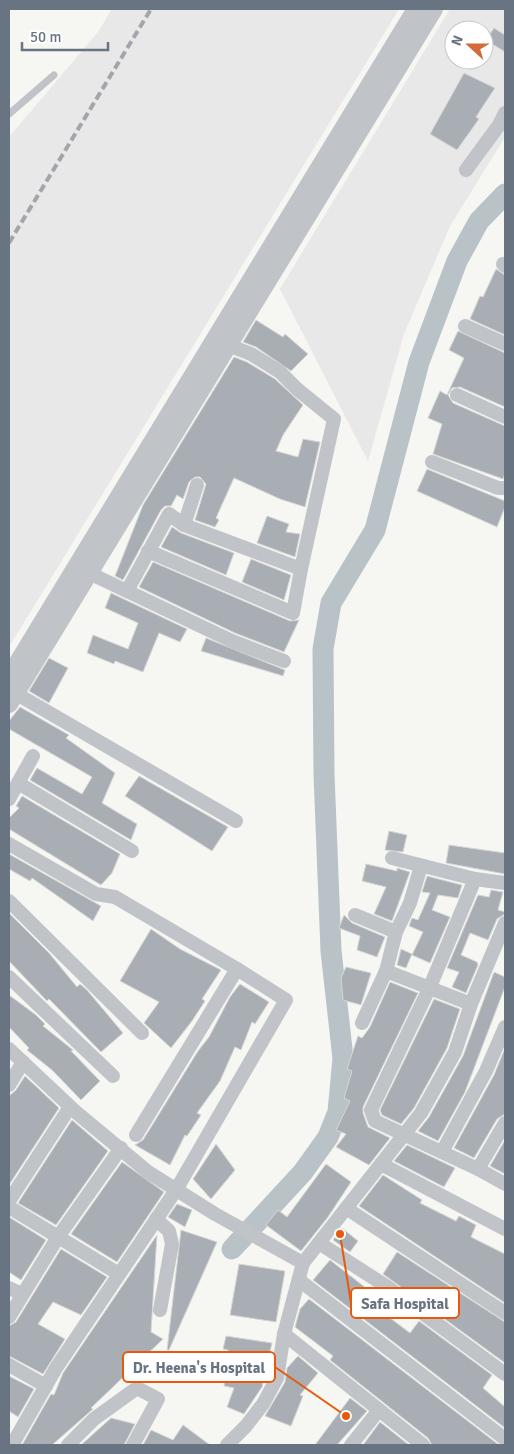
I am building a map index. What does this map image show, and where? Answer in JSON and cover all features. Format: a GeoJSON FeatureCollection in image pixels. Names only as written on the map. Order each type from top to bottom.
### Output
{"type":"FeatureCollection","features":[{"type":"Feature","properties":{"kind":"street"},"geometry":{"type":"LineString","coordinates":[[11,692],[416,9]]}},
{"type":"Feature","properties":{"kind":"street"},"geometry":{"type":"LineString","coordinates":[[11,692],[89,573],[434,9]]}},
{"type":"Feature","properties":{"kind":"street"},"geometry":{"type":"LineString","coordinates":[[466,170],[499,125],[505,113]]}},
{"type":"Feature","properties":{"kind":"street"},"geometry":{"type":"LineString","coordinates":[[465,326],[505,344]]}},
{"type":"Feature","properties":{"kind":"street"},"geometry":{"type":"LineString","coordinates":[[148,552],[294,613],[301,569],[334,419],[296,390],[280,372],[251,354],[228,345]]}},
{"type":"Feature","properties":{"kind":"street"},"geometry":{"type":"LineString","coordinates":[[457,396],[505,417]]}},
{"type":"Feature","properties":{"kind":"street"},"geometry":{"type":"LineString","coordinates":[[432,462],[498,488],[505,488]]}},
{"type":"Feature","properties":{"kind":"street"},"geometry":{"type":"LineString","coordinates":[[184,525],[197,485]]}},
{"type":"Feature","properties":{"kind":"street"},"geometry":{"type":"LineString","coordinates":[[127,591],[169,514],[184,525],[301,569]]}},
{"type":"Feature","properties":{"kind":"street"},"geometry":{"type":"LineString","coordinates":[[89,573],[232,641],[284,661]]}},
{"type":"Feature","properties":{"kind":"street"},"geometry":{"type":"LineString","coordinates":[[11,692],[236,821]]}},
{"type":"Feature","properties":{"kind":"street"},"geometry":{"type":"LineString","coordinates":[[9,799],[33,756]]}},
{"type":"Feature","properties":{"kind":"street"},"geometry":{"type":"LineString","coordinates":[[18,783],[132,851]]}},
{"type":"Feature","properties":{"kind":"street"},"geometry":{"type":"LineString","coordinates":[[9,844],[96,894],[115,898],[237,969],[286,1000],[176,1190],[13,1437]]}},
{"type":"Feature","properties":{"kind":"street"},"geometry":{"type":"LineString","coordinates":[[392,858],[474,880],[505,883]]}},
{"type":"Feature","properties":{"kind":"street"},"geometry":{"type":"LineString","coordinates":[[362,1024],[386,971],[396,932],[410,903],[421,866]]}},
{"type":"Feature","properties":{"kind":"street"},"geometry":{"type":"LineString","coordinates":[[474,880],[429,989],[371,1110],[375,1120],[478,1169],[505,1184]]}},
{"type":"Feature","properties":{"kind":"street"},"geometry":{"type":"LineString","coordinates":[[9,901],[142,1033]]}},
{"type":"Feature","properties":{"kind":"street"},"geometry":{"type":"LineString","coordinates":[[355,916],[396,932]]}},
{"type":"Feature","properties":{"kind":"street"},"geometry":{"type":"LineString","coordinates":[[227,1445],[246,1426],[263,1404],[277,1378],[284,1334],[303,1263],[421,1112],[455,1052],[471,1004],[505,923]]}},
{"type":"Feature","properties":{"kind":"street"},"geometry":{"type":"LineString","coordinates":[[136,1135],[237,969]]}},
{"type":"Feature","properties":{"kind":"street"},"geometry":{"type":"LineString","coordinates":[[386,971],[471,1004]]}},
{"type":"Feature","properties":{"kind":"street"},"geometry":{"type":"LineString","coordinates":[[9,977],[113,1076]]}},
{"type":"Feature","properties":{"kind":"street"},"geometry":{"type":"LineString","coordinates":[[442,1152],[486,1071],[505,1027]]}},
{"type":"Feature","properties":{"kind":"street"},"geometry":{"type":"LineString","coordinates":[[9,1049],[70,1107],[148,1172],[269,1246],[303,1263]]}},
{"type":"Feature","properties":{"kind":"street"},"geometry":{"type":"LineString","coordinates":[[9,1085],[23,1062]]}},
{"type":"Feature","properties":{"kind":"street"},"geometry":{"type":"LineString","coordinates":[[9,1202],[70,1107]]}},
{"type":"Feature","properties":{"kind":"street"},"geometry":{"type":"LineString","coordinates":[[478,1169],[505,1123]]}},
{"type":"Feature","properties":{"kind":"street"},"geometry":{"type":"LineString","coordinates":[[9,1317],[58,1236],[121,1148]]}},
{"type":"Feature","properties":{"kind":"street"},"geometry":{"type":"LineString","coordinates":[[382,1164],[505,1229]]}},
{"type":"Feature","properties":{"kind":"street"},"geometry":{"type":"LineString","coordinates":[[9,1207],[119,1274]]}},
{"type":"Feature","properties":{"kind":"street"},"geometry":{"type":"LineString","coordinates":[[346,1208],[505,1313]]}},
{"type":"Feature","properties":{"kind":"street"},"geometry":{"type":"LineString","coordinates":[[156,1219],[168,1231],[172,1244],[160,1310]]}},
{"type":"Feature","properties":{"kind":"street"},"geometry":{"type":"LineString","coordinates":[[319,1243],[386,1286],[505,1374]]}},
{"type":"Feature","properties":{"kind":"street"},"geometry":{"type":"LineString","coordinates":[[299,1280],[505,1439]]}},
{"type":"Feature","properties":{"kind":"street"},"geometry":{"type":"LineString","coordinates":[[9,1288],[22,1294]]}},
{"type":"Feature","properties":{"kind":"street"},"geometry":{"type":"LineString","coordinates":[[284,1334],[423,1445]]}},
{"type":"Feature","properties":{"kind":"street"},"geometry":{"type":"LineString","coordinates":[[9,1365],[46,1386]]}},
{"type":"Feature","properties":{"kind":"street"},"geometry":{"type":"LineString","coordinates":[[68,1445],[94,1419],[137,1388],[158,1399],[133,1445]]}},
{"type":"Feature","properties":{"kind":"street"},"geometry":{"type":"LineString","coordinates":[[352,1445],[379,1410]]}},
{"type":"Feature","properties":{"kind":"lane"},"geometry":{"type":"LineString","coordinates":[[9,114],[54,75]]}},
{"type":"Feature","properties":{"kind":"shaded area"},"geometry":{"type":"Polygon","coordinates":[[[112,9],[399,9],[9,647],[9,137],[98,32],[112,9]]]}},
{"type":"Feature","properties":{"kind":"shaded area"},"geometry":{"type":"Polygon","coordinates":[[[450,9],[505,9],[505,137],[450,226],[404,334],[368,461],[280,289],[450,9]]]}},
{"type":"Feature","properties":{"kind":"building"},"geometry":{"type":"Polygon","coordinates":[[[494,28],[505,35],[505,52],[494,45],[494,28]]]}},
{"type":"Feature","properties":{"kind":"building"},"geometry":{"type":"Polygon","coordinates":[[[464,73],[495,88],[476,117],[479,119],[457,150],[430,134],[464,73]]]}},
{"type":"Feature","properties":{"kind":"building"},"geometry":{"type":"Polygon","coordinates":[[[496,269],[505,275],[505,335],[470,319],[480,296],[483,297],[496,269]]]}},
{"type":"Feature","properties":{"kind":"building"},"geometry":{"type":"Polygon","coordinates":[[[256,320],[283,337],[285,334],[308,354],[291,371],[256,347],[243,342],[256,320]]]}},
{"type":"Feature","properties":{"kind":"building"},"geometry":{"type":"Polygon","coordinates":[[[458,331],[505,353],[505,407],[460,387],[452,388],[448,395],[453,403],[505,426],[505,473],[503,479],[433,454],[442,424],[428,418],[440,391],[447,395],[464,358],[449,350],[458,331]]]}},
{"type":"Feature","properties":{"kind":"building"},"geometry":{"type":"Polygon","coordinates":[[[234,357],[247,362],[275,379],[303,405],[283,435],[276,451],[298,457],[303,439],[320,442],[305,507],[280,499],[234,478],[216,518],[219,520],[215,527],[195,520],[206,484],[200,477],[195,477],[189,482],[183,499],[177,495],[171,506],[165,506],[161,510],[123,580],[115,576],[143,505],[234,357]]]}},
{"type":"Feature","properties":{"kind":"building"},"geometry":{"type":"Polygon","coordinates":[[[427,469],[505,501],[505,507],[497,527],[417,491],[427,469]]]}},
{"type":"Feature","properties":{"kind":"building"},"geometry":{"type":"Polygon","coordinates":[[[267,516],[289,524],[286,532],[300,534],[295,557],[257,543],[267,516]]]}},
{"type":"Feature","properties":{"kind":"building"},"geometry":{"type":"Polygon","coordinates":[[[172,527],[181,533],[234,553],[226,575],[161,547],[172,527]]]}},
{"type":"Feature","properties":{"kind":"building"},"geometry":{"type":"Polygon","coordinates":[[[251,559],[291,575],[284,600],[242,582],[251,559]]]}},
{"type":"Feature","properties":{"kind":"building"},"geometry":{"type":"Polygon","coordinates":[[[153,562],[290,621],[299,620],[284,652],[235,633],[139,587],[153,562]]]}},
{"type":"Feature","properties":{"kind":"building"},"geometry":{"type":"Polygon","coordinates":[[[111,593],[187,629],[180,642],[159,633],[143,672],[115,661],[114,664],[87,653],[93,635],[128,649],[138,623],[105,608],[111,593]]]}},
{"type":"Feature","properties":{"kind":"building"},"geometry":{"type":"Polygon","coordinates":[[[206,638],[285,670],[283,676],[201,651],[206,638]]]}},
{"type":"Feature","properties":{"kind":"building"},"geometry":{"type":"Polygon","coordinates":[[[49,658],[68,668],[49,703],[29,691],[49,658]]]}},
{"type":"Feature","properties":{"kind":"building"},"geometry":{"type":"Polygon","coordinates":[[[20,707],[69,735],[66,738],[115,773],[102,803],[137,824],[131,840],[30,780],[37,768],[82,794],[92,777],[9,729],[9,721],[20,707]]]}},
{"type":"Feature","properties":{"kind":"building"},"geometry":{"type":"Polygon","coordinates":[[[139,776],[228,827],[212,851],[125,796],[139,776]]]}},
{"type":"Feature","properties":{"kind":"building"},"geometry":{"type":"Polygon","coordinates":[[[22,796],[120,854],[112,873],[101,885],[9,829],[9,818],[19,808],[16,806],[22,796]]]}},
{"type":"Feature","properties":{"kind":"building"},"geometry":{"type":"Polygon","coordinates":[[[389,831],[407,835],[403,852],[385,850],[389,831]]]}},
{"type":"Feature","properties":{"kind":"building"},"geometry":{"type":"Polygon","coordinates":[[[449,845],[505,853],[505,874],[446,863],[449,845]]]}},
{"type":"Feature","properties":{"kind":"building"},"geometry":{"type":"Polygon","coordinates":[[[9,854],[101,906],[93,921],[32,878],[30,881],[9,869],[9,854]]]}},
{"type":"Feature","properties":{"kind":"building"},"geometry":{"type":"Polygon","coordinates":[[[366,864],[397,871],[397,868],[410,872],[392,921],[374,914],[386,887],[362,881],[366,864]]]}},
{"type":"Feature","properties":{"kind":"building"},"geometry":{"type":"Polygon","coordinates":[[[427,876],[462,885],[458,898],[438,895],[432,910],[450,917],[430,963],[412,955],[423,932],[409,926],[412,918],[418,920],[430,893],[422,892],[427,876]]]}},
{"type":"Feature","properties":{"kind":"building"},"geometry":{"type":"Polygon","coordinates":[[[491,890],[503,892],[498,910],[505,912],[505,914],[497,919],[488,940],[470,933],[461,955],[477,962],[478,965],[466,993],[452,987],[459,972],[447,968],[478,895],[489,897],[491,890]]]}},
{"type":"Feature","properties":{"kind":"building"},"geometry":{"type":"Polygon","coordinates":[[[9,913],[49,953],[77,987],[80,984],[87,990],[123,1033],[101,1052],[49,999],[47,1001],[9,961],[9,913]]]}},
{"type":"Feature","properties":{"kind":"building"},"geometry":{"type":"Polygon","coordinates":[[[344,915],[352,923],[385,937],[377,957],[357,950],[360,936],[339,928],[344,915]]]}},
{"type":"Feature","properties":{"kind":"building"},"geometry":{"type":"Polygon","coordinates":[[[151,929],[180,949],[221,970],[202,999],[205,1001],[171,1048],[144,1023],[159,1002],[120,981],[151,929]]]}},
{"type":"Feature","properties":{"kind":"building"},"geometry":{"type":"Polygon","coordinates":[[[401,949],[412,954],[406,968],[397,965],[401,949]]]}},
{"type":"Feature","properties":{"kind":"building"},"geometry":{"type":"Polygon","coordinates":[[[346,967],[371,973],[361,1005],[343,1000],[341,978],[346,967]]]}},
{"type":"Feature","properties":{"kind":"building"},"geometry":{"type":"Polygon","coordinates":[[[494,972],[505,977],[505,987],[465,1092],[438,1141],[418,1131],[429,1117],[463,1056],[494,972]]]}},
{"type":"Feature","properties":{"kind":"building"},"geometry":{"type":"Polygon","coordinates":[[[390,982],[418,993],[363,1107],[368,1127],[390,1138],[369,1165],[336,1147],[346,1134],[336,1130],[350,1101],[344,1098],[352,1071],[347,1069],[358,1036],[362,1038],[370,1027],[390,982]]]}},
{"type":"Feature","properties":{"kind":"building"},"geometry":{"type":"Polygon","coordinates":[[[240,984],[269,1002],[255,1024],[252,1022],[241,1050],[235,1047],[220,1081],[197,1113],[201,1115],[187,1136],[185,1135],[170,1165],[135,1145],[143,1140],[198,1051],[209,1037],[230,997],[240,984]]]}},
{"type":"Feature","properties":{"kind":"building"},"geometry":{"type":"Polygon","coordinates":[[[9,995],[36,1015],[45,1024],[43,1026],[73,1050],[71,1051],[100,1081],[81,1100],[52,1070],[27,1050],[29,1048],[9,1027],[9,995]]]}},
{"type":"Feature","properties":{"kind":"building"},"geometry":{"type":"Polygon","coordinates":[[[434,999],[460,1009],[447,1048],[414,1108],[401,1124],[382,1115],[380,1110],[434,999]]]}},
{"type":"Feature","properties":{"kind":"building"},"geometry":{"type":"Polygon","coordinates":[[[505,1048],[505,1114],[497,1119],[474,1158],[454,1148],[494,1075],[505,1048]]]}},
{"type":"Feature","properties":{"kind":"building"},"geometry":{"type":"Polygon","coordinates":[[[25,1076],[59,1108],[9,1185],[9,1096],[16,1090],[25,1076]]]}},
{"type":"Feature","properties":{"kind":"building"},"geometry":{"type":"Polygon","coordinates":[[[72,1120],[108,1151],[56,1225],[18,1203],[72,1120]]]}},
{"type":"Feature","properties":{"kind":"building"},"geometry":{"type":"Polygon","coordinates":[[[505,1140],[505,1174],[490,1166],[505,1140]]]}},
{"type":"Feature","properties":{"kind":"building"},"geometry":{"type":"Polygon","coordinates":[[[216,1144],[235,1170],[211,1199],[193,1179],[216,1144]]]}},
{"type":"Feature","properties":{"kind":"building"},"geometry":{"type":"Polygon","coordinates":[[[407,1145],[455,1168],[444,1187],[394,1161],[407,1145]]]}},
{"type":"Feature","properties":{"kind":"building"},"geometry":{"type":"Polygon","coordinates":[[[122,1162],[164,1192],[117,1262],[71,1234],[122,1162]]]}},
{"type":"Feature","properties":{"kind":"building"},"geometry":{"type":"Polygon","coordinates":[[[326,1164],[351,1182],[328,1217],[301,1251],[266,1225],[278,1210],[287,1217],[326,1164]]]}},
{"type":"Feature","properties":{"kind":"building"},"geometry":{"type":"Polygon","coordinates":[[[383,1175],[422,1200],[420,1203],[456,1221],[459,1216],[476,1225],[471,1237],[505,1254],[505,1303],[359,1206],[383,1175]]]}},
{"type":"Feature","properties":{"kind":"building"},"geometry":{"type":"Polygon","coordinates":[[[177,1204],[192,1210],[185,1227],[168,1217],[177,1204]]]}},
{"type":"Feature","properties":{"kind":"building"},"geometry":{"type":"Polygon","coordinates":[[[9,1217],[46,1240],[21,1280],[9,1272],[9,1217]]]}},
{"type":"Feature","properties":{"kind":"building"},"geometry":{"type":"Polygon","coordinates":[[[342,1228],[358,1241],[350,1252],[333,1240],[342,1228]]]}},
{"type":"Feature","properties":{"kind":"building"},"geometry":{"type":"Polygon","coordinates":[[[181,1230],[217,1242],[169,1350],[167,1350],[181,1230]]]}},
{"type":"Feature","properties":{"kind":"building"},"geometry":{"type":"Polygon","coordinates":[[[157,1235],[151,1332],[163,1339],[91,1408],[93,1409],[52,1445],[22,1445],[51,1394],[54,1395],[63,1373],[157,1235]]]}},
{"type":"Feature","properties":{"kind":"building"},"geometry":{"type":"Polygon","coordinates":[[[61,1249],[107,1277],[81,1315],[53,1302],[38,1324],[65,1339],[43,1374],[9,1356],[9,1326],[16,1322],[61,1249]]]}},
{"type":"Feature","properties":{"kind":"building"},"geometry":{"type":"Polygon","coordinates":[[[397,1252],[505,1322],[505,1363],[383,1274],[397,1252]]]}},
{"type":"Feature","properties":{"kind":"building"},"geometry":{"type":"Polygon","coordinates":[[[330,1260],[375,1295],[369,1302],[410,1333],[419,1321],[492,1375],[483,1388],[505,1407],[505,1428],[313,1280],[330,1260]]]}},
{"type":"Feature","properties":{"kind":"building"},"geometry":{"type":"Polygon","coordinates":[[[239,1264],[285,1271],[276,1322],[230,1315],[239,1264]]]}},
{"type":"Feature","properties":{"kind":"building"},"geometry":{"type":"Polygon","coordinates":[[[309,1299],[499,1445],[432,1445],[428,1438],[330,1360],[333,1356],[295,1327],[300,1309],[309,1299]]]}},
{"type":"Feature","properties":{"kind":"building"},"geometry":{"type":"Polygon","coordinates":[[[226,1336],[272,1343],[262,1387],[244,1414],[227,1407],[234,1388],[224,1386],[228,1350],[223,1349],[226,1336]]]}},
{"type":"Feature","properties":{"kind":"building"},"geometry":{"type":"Polygon","coordinates":[[[298,1356],[318,1373],[300,1395],[303,1396],[291,1426],[265,1416],[285,1382],[287,1368],[298,1356]]]}},
{"type":"Feature","properties":{"kind":"building"},"geometry":{"type":"Polygon","coordinates":[[[9,1376],[34,1389],[18,1417],[9,1411],[9,1376]]]}},
{"type":"Feature","properties":{"kind":"building"},"geometry":{"type":"Polygon","coordinates":[[[350,1398],[367,1411],[337,1445],[315,1445],[350,1398]]]}},
{"type":"Feature","properties":{"kind":"building"},"geometry":{"type":"Polygon","coordinates":[[[111,1418],[135,1424],[124,1445],[81,1445],[111,1418]]]}},
{"type":"Feature","properties":{"kind":"building"},"geometry":{"type":"Polygon","coordinates":[[[380,1422],[409,1445],[363,1445],[380,1422]]]}},
{"type":"Feature","properties":{"kind":"building"},"geometry":{"type":"Polygon","coordinates":[[[183,1425],[210,1445],[143,1445],[151,1430],[173,1440],[183,1425]]]}},
{"type":"Feature","properties":{"kind":"waterway"},"geometry":{"type":"LineString","coordinates":[[232,1249],[303,1172],[328,1137],[338,1112],[343,1058],[331,951],[324,774],[323,649],[331,603],[375,530],[419,362],[457,261],[479,221],[505,194]]}},
{"type":"Feature","properties":{"kind":"railway"},"geometry":{"type":"LineString","coordinates":[[9,243],[151,9]]}},
{"type":"Feature","properties":{"kind":"place","name":"Safa Hospital"},"geometry":{"type":"Point","coordinates":[340,1234]}},
{"type":"Feature","properties":{"kind":"place","name":"Dr. Heena's Hospital"},"geometry":{"type":"Point","coordinates":[346,1416]}}]}
